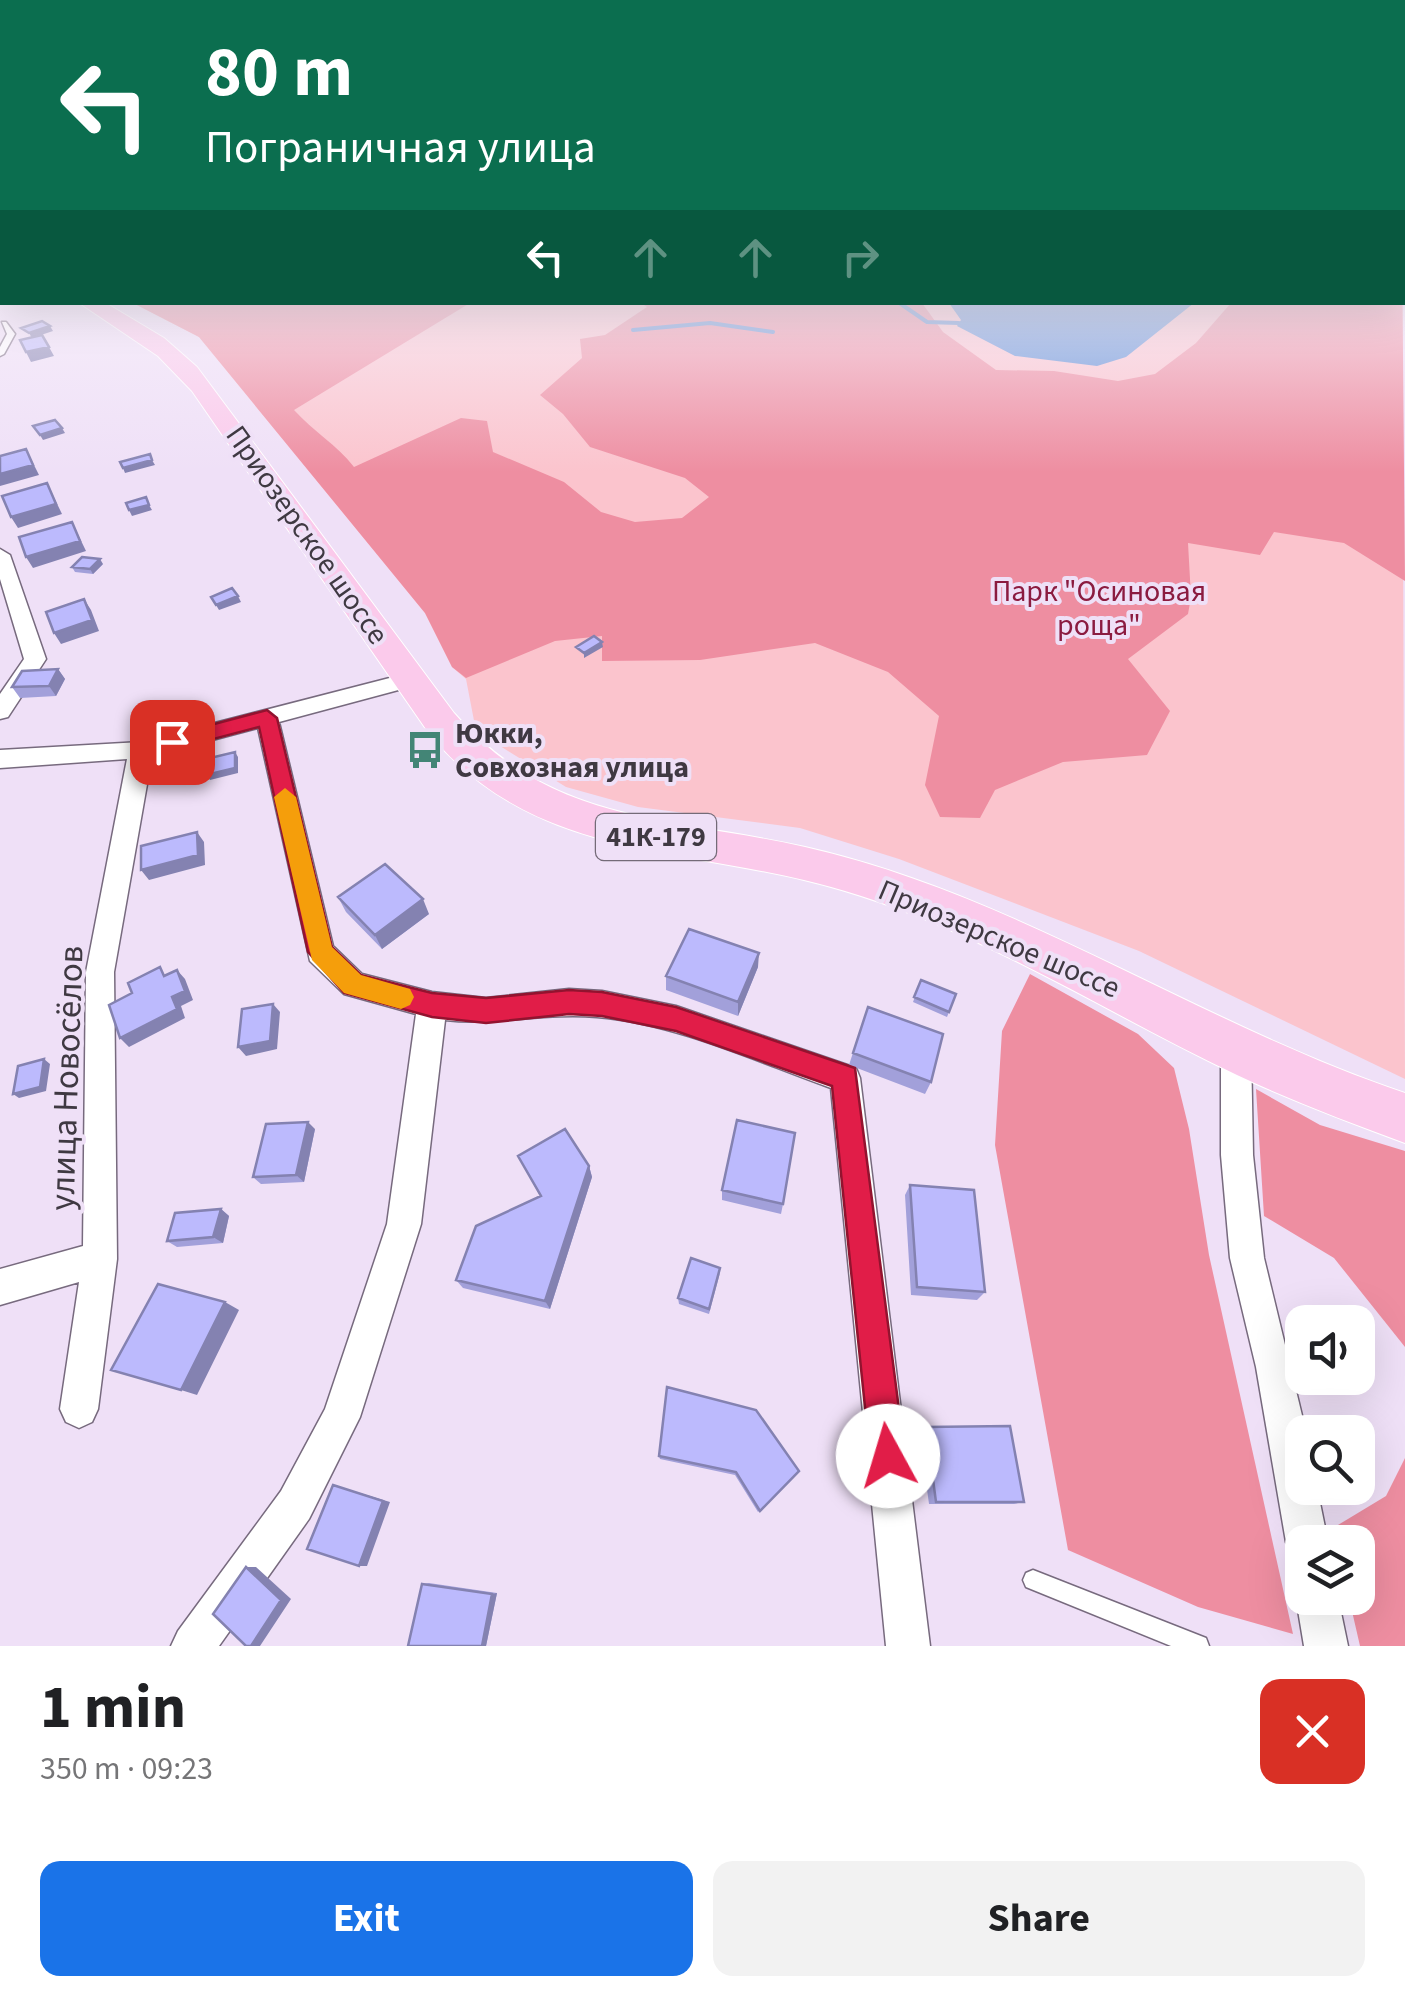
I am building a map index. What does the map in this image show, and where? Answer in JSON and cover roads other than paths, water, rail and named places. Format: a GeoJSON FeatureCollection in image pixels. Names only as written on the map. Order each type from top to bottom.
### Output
{"type":"FeatureCollection","features":[{"type":"Feature","properties":{"kind":"main road","name":"Приозерское шоссе"},"geometry":{"type":"LineString","coordinates":[[117,319],[156,342],[201,385],[409,680],[476,760],[510,785],[553,806],[611,826],[808,864],[892,890],[1022,944],[1236,1048],[1371,1108],[1405,1118]]}},
{"type":"Feature","properties":{"kind":"street"},"geometry":{"type":"LineString","coordinates":[[0,555],[35,659],[0,711]]}},
{"type":"Feature","properties":{"kind":"street"},"geometry":{"type":"LineString","coordinates":[[0,760],[141,750],[409,680]]}},
{"type":"Feature","properties":{"kind":"street"},"geometry":{"type":"LineString","coordinates":[[267,718],[320,952],[354,985],[432,1005],[486,1010],[569,1002],[602,1004],[676,1019],[846,1078],[908,1646]]}},
{"type":"Feature","properties":{"kind":"street","name":"улица Новосёлов"},"geometry":{"type":"LineString","coordinates":[[79,1409],[100,1259],[100,972],[141,750]]}},
{"type":"Feature","properties":{"kind":"street"},"geometry":{"type":"LineString","coordinates":[[193,1646],[295,1505],[341,1417],[404,1224],[432,1005]]}},
{"type":"Feature","properties":{"kind":"street"},"geometry":{"type":"LineString","coordinates":[[1236,1048],[1237,1155],[1247,1258],[1274,1367],[1304,1525]]}},
{"type":"Feature","properties":{"kind":"street"},"geometry":{"type":"LineString","coordinates":[[0,1287],[100,1259]]}},
{"type":"Feature","properties":{"kind":"street"},"geometry":{"type":"LineString","coordinates":[[1320,1615],[1326,1646]]}},
{"type":"Feature","properties":{"kind":"lane"},"geometry":{"type":"LineString","coordinates":[[0,354],[11,334],[4,323]]}},
{"type":"Feature","properties":{"kind":"lane"},"geometry":{"type":"LineString","coordinates":[[1033,1580],[1198,1646]]}},
{"type":"Feature","properties":{"kind":"water"},"geometry":{"type":"Polygon","coordinates":[[[1174,319],[1126,357],[1097,366],[1015,356],[957,326],[961,320],[1174,319]]]}},
{"type":"Feature","properties":{"kind":"waterway"},"geometry":{"type":"LineString","coordinates":[[922,319],[959,323]]}},
{"type":"Feature","properties":{"kind":"waterway"},"geometry":{"type":"LineString","coordinates":[[633,330],[710,323],[773,332]]}},
{"type":"Feature","properties":{"kind":"place","name":"Юкки, Совхозная улица"},"geometry":{"type":"Point","coordinates":[425,750]}},
{"type":"Feature","properties":{"kind":"park label","name":"Парк \"Осиновая роща\""},"geometry":{"type":"Point","coordinates":[1099,608]}}]}
